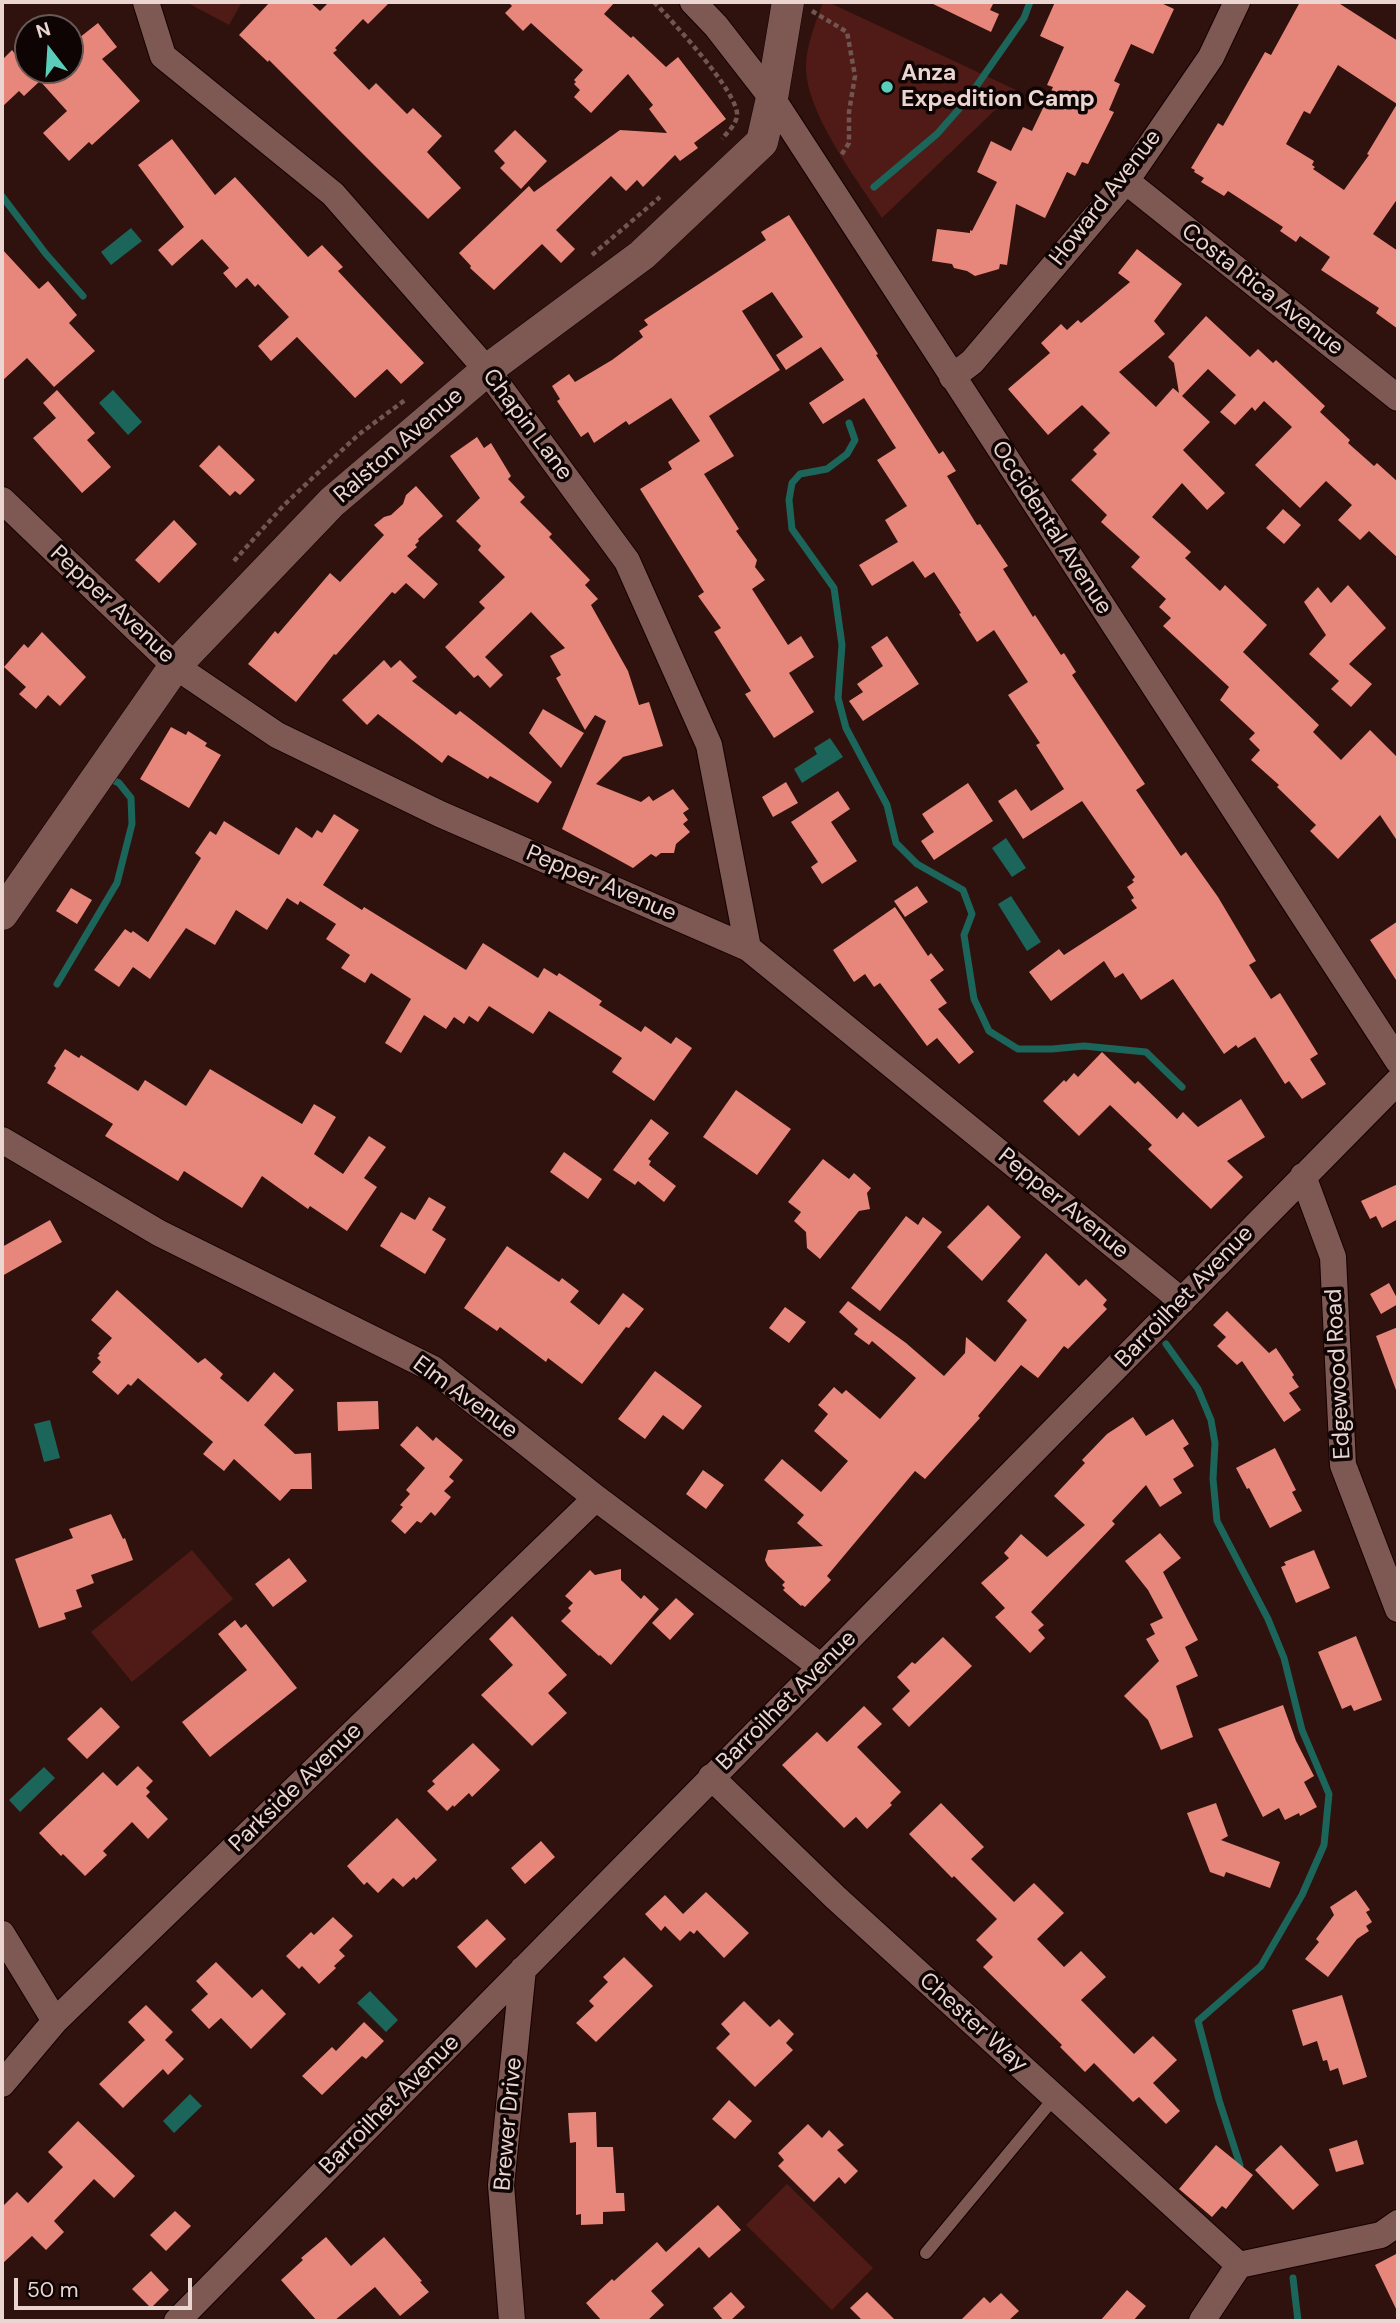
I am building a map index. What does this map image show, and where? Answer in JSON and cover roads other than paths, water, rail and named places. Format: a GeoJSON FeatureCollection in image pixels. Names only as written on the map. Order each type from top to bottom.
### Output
{"type":"FeatureCollection","features":[{"type":"Feature","properties":{"kind":"street","name":"Chapin Lane"},"geometry":{"type":"LineString","coordinates":[[146,2],[163,56],[332,194],[487,370],[627,561],[709,745],[748,948]]}},
{"type":"Feature","properties":{"kind":"street","name":"Occidental Avenue"},"geometry":{"type":"LineString","coordinates":[[693,2],[716,26],[772,98],[1398,1061]]}},
{"type":"Feature","properties":{"kind":"street","name":"Howard Avenue"},"geometry":{"type":"LineString","coordinates":[[952,377],[971,362],[1126,181],[1210,57],[1237,2]]}},
{"type":"Feature","properties":{"kind":"street","name":"Ralston Avenue"},"geometry":{"type":"LineString","coordinates":[[2,914],[175,666],[332,502],[487,370],[642,255],[762,142],[795,4]]}},
{"type":"Feature","properties":{"kind":"street","name":"Costa Rica Avenue"},"geometry":{"type":"LineString","coordinates":[[1126,181],[1398,398]]}},
{"type":"Feature","properties":{"kind":"street","name":"Pepper Avenue"},"geometry":{"type":"LineString","coordinates":[[2,500],[175,666],[277,735],[440,814],[748,948],[1182,1301]]}},
{"type":"Feature","properties":{"kind":"street","name":"Barroilhet Avenue"},"geometry":{"type":"LineString","coordinates":[[177,2321],[1398,1081]]}},
{"type":"Feature","properties":{"kind":"street","name":"Elm Avenue"},"geometry":{"type":"LineString","coordinates":[[2,1140],[159,1233],[433,1369],[596,1498],[821,1667]]}},
{"type":"Feature","properties":{"kind":"street","name":"Edgewood Road"},"geometry":{"type":"LineString","coordinates":[[1303,1176],[1333,1257],[1343,1465],[1398,1609]]}},
{"type":"Feature","properties":{"kind":"street","name":"Parkside Avenue"},"geometry":{"type":"LineString","coordinates":[[2,2084],[55,2021],[596,1498]]}},
{"type":"Feature","properties":{"kind":"street","name":"Chester Way"},"geometry":{"type":"LineString","coordinates":[[711,1777],[835,1897],[1239,2265]]}},
{"type":"Feature","properties":{"kind":"street"},"geometry":{"type":"LineString","coordinates":[[2,1934],[55,2021]]}},
{"type":"Feature","properties":{"kind":"street","name":"Brewer Drive"},"geometry":{"type":"LineString","coordinates":[[512,2321],[501,2185],[523,1969]]}},
{"type":"Feature","properties":{"kind":"street"},"geometry":{"type":"LineString","coordinates":[[1202,2321],[1239,2265],[1381,2235],[1398,2223]]}},
{"type":"Feature","properties":{"kind":"lane"},"geometry":{"type":"LineString","coordinates":[[926,2253],[1055,2097]]}},
{"type":"Feature","properties":{"kind":"water"},"geometry":{"type":"Polygon","coordinates":[[[131,228],[142,241],[111,265],[101,252],[131,228]]]}},
{"type":"Feature","properties":{"kind":"water"},"geometry":{"type":"Polygon","coordinates":[[[113,390],[142,422],[128,435],[99,403],[113,390]]]}},
{"type":"Feature","properties":{"kind":"water"},"geometry":{"type":"Polygon","coordinates":[[[830,738],[843,757],[802,783],[794,769],[817,754],[814,748],[830,738]]]}},
{"type":"Feature","properties":{"kind":"water"},"geometry":{"type":"Polygon","coordinates":[[[1006,838],[1026,868],[1012,877],[992,848],[1006,838]]]}},
{"type":"Feature","properties":{"kind":"water"},"geometry":{"type":"Polygon","coordinates":[[[1011,896],[1041,942],[1027,951],[998,904],[1011,896]]]}},
{"type":"Feature","properties":{"kind":"water"},"geometry":{"type":"Polygon","coordinates":[[[50,1420],[60,1458],[44,1462],[34,1424],[50,1420]]]}},
{"type":"Feature","properties":{"kind":"water"},"geometry":{"type":"Polygon","coordinates":[[[44,1767],[55,1778],[20,1812],[9,1800],[44,1767]]]}},
{"type":"Feature","properties":{"kind":"water"},"geometry":{"type":"Polygon","coordinates":[[[370,1991],[398,2020],[386,2032],[357,2003],[370,1991]]]}},
{"type":"Feature","properties":{"kind":"water"},"geometry":{"type":"Polygon","coordinates":[[[190,2094],[202,2106],[174,2133],[163,2121],[190,2094]]]}},
{"type":"Feature","properties":{"kind":"waterway"},"geometry":{"type":"LineString","coordinates":[[874,187],[937,134],[966,101],[1024,18],[1030,2]]}},
{"type":"Feature","properties":{"kind":"waterway"},"geometry":{"type":"LineString","coordinates":[[2,196],[46,254],[83,296]]}},
{"type":"Feature","properties":{"kind":"waterway"},"geometry":{"type":"LineString","coordinates":[[849,423],[855,440],[847,454],[827,469],[800,474],[792,483],[789,500],[792,529],[834,588],[842,645],[838,698],[846,728],[887,805],[896,843],[917,864],[963,890],[972,914],[964,935],[974,999],[989,1031],[1018,1049],[1084,1046],[1146,1052],[1182,1087]]}},
{"type":"Feature","properties":{"kind":"waterway"},"geometry":{"type":"LineString","coordinates":[[57,984],[117,883],[132,824],[131,798],[119,783],[108,778]]}},
{"type":"Feature","properties":{"kind":"waterway"},"geometry":{"type":"LineString","coordinates":[[1166,1344],[1198,1389],[1211,1420],[1215,1443],[1213,1479],[1217,1521],[1268,1619],[1284,1658],[1302,1730],[1329,1794],[1324,1845],[1302,1895],[1261,1966],[1198,2021],[1240,2165]]}},
{"type":"Feature","properties":{"kind":"waterway"},"geometry":{"type":"LineString","coordinates":[[1293,2278],[1298,2321]]}},
{"type":"Feature","properties":{"kind":"place","name":"Anza Expedition Camp"},"geometry":{"type":"Point","coordinates":[887,87]}}]}
